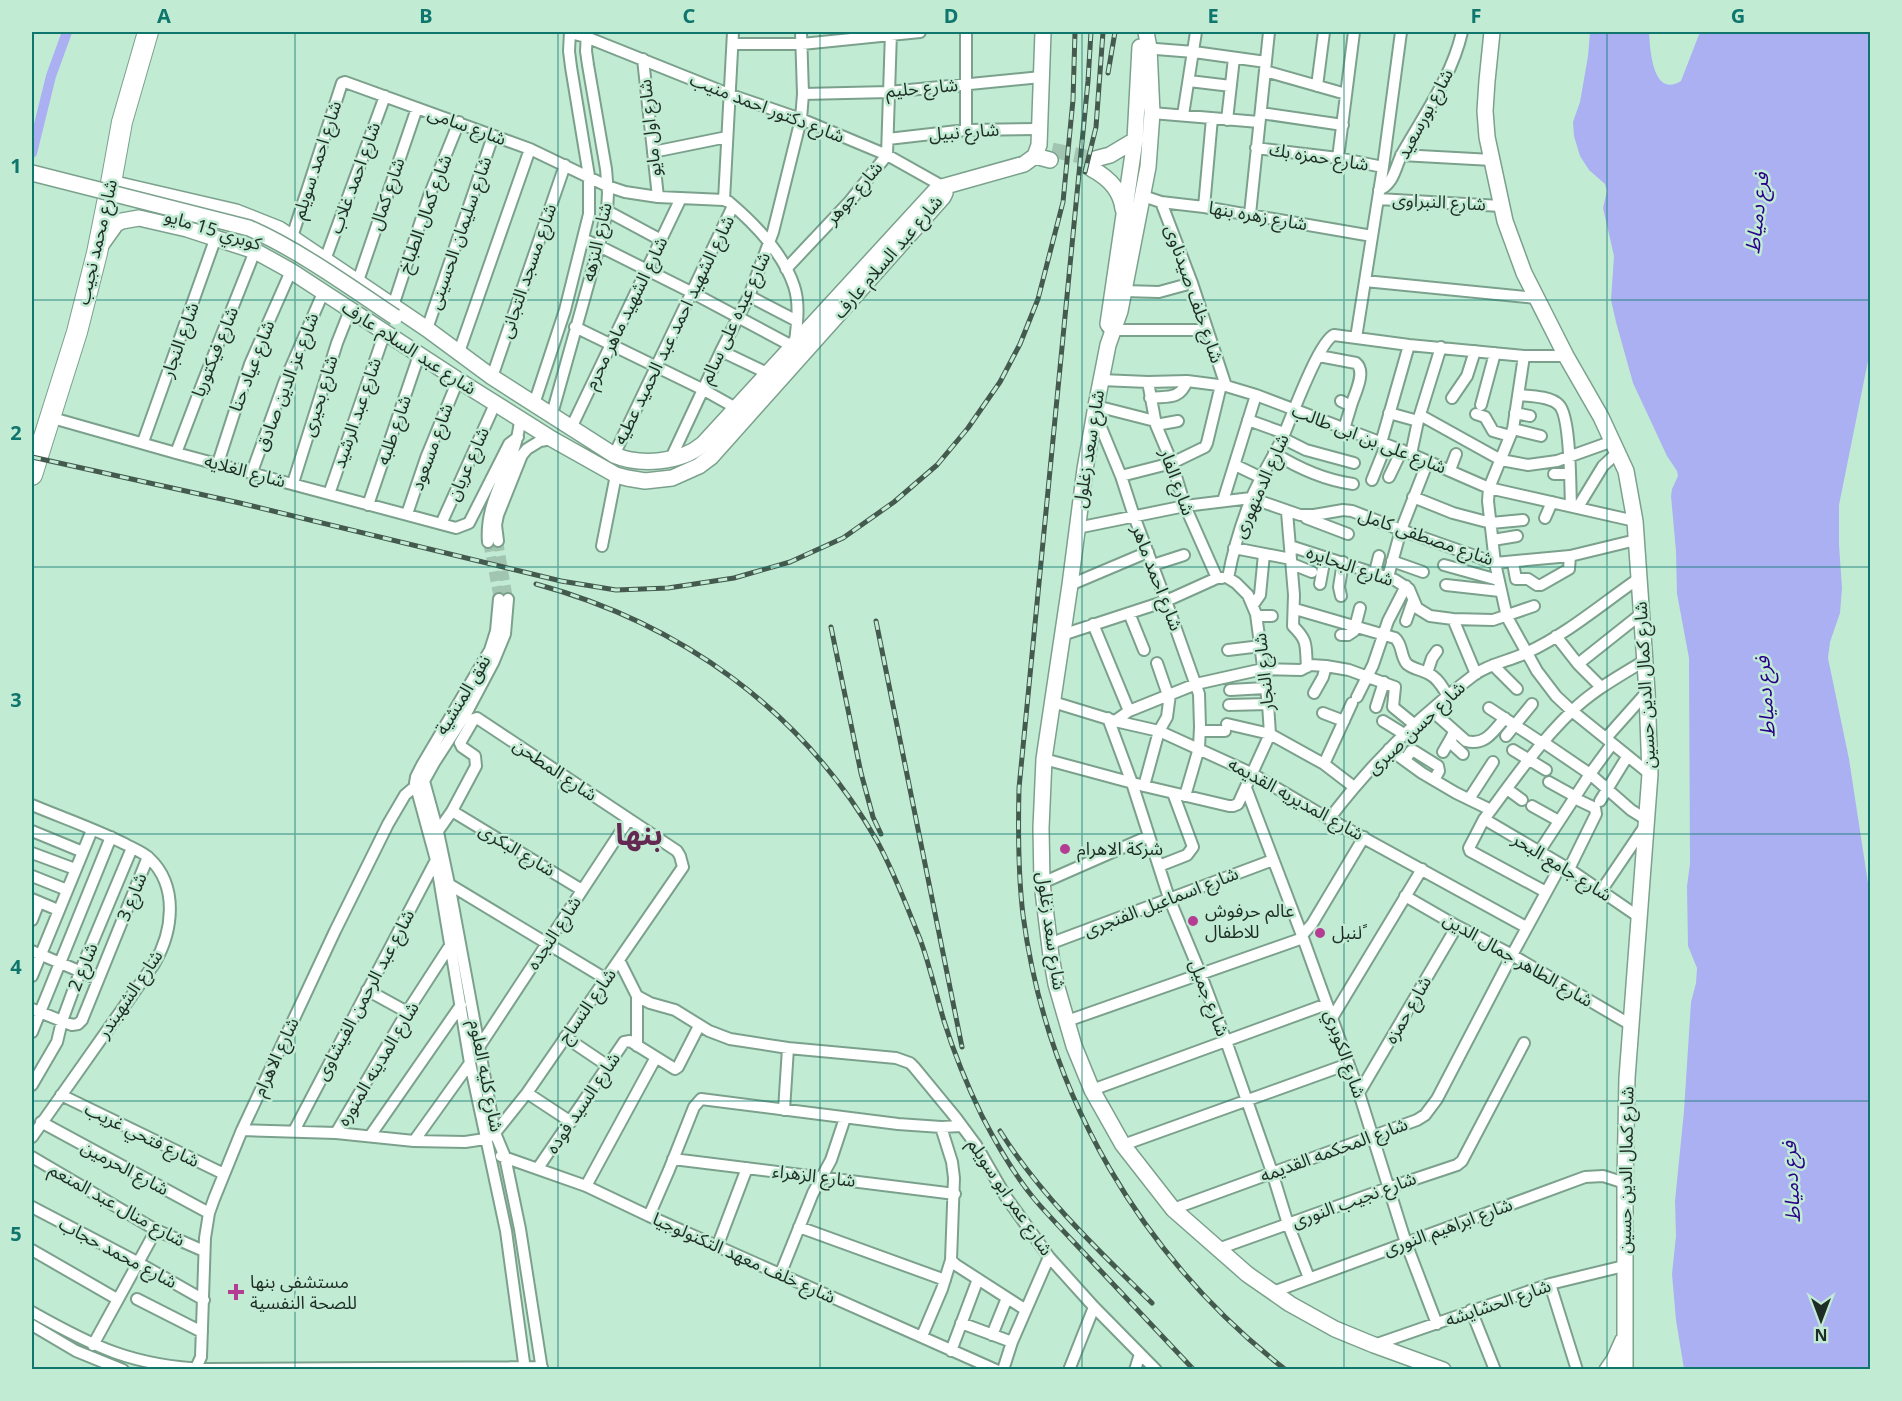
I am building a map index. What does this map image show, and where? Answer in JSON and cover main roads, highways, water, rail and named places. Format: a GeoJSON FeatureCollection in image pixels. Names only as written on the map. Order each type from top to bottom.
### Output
{"type":"FeatureCollection","features":[{"type":"Feature","properties":{"kind":"highway","name":"شارع محمد نجيب"},"geometry":{"type":"LineString","coordinates":[[35,446],[49,417],[94,219],[117,103],[136,32]]}},
{"type":"Feature","properties":{"kind":"highway","name":"شارع محمد نجيب"},"geometry":{"type":"LineString","coordinates":[[35,446],[97,253],[124,110],[148,32]]}},
{"type":"Feature","properties":{"kind":"highway"},"geometry":{"type":"LineString","coordinates":[[32,475],[35,446]]}},
{"type":"Feature","properties":{"kind":"main road","name":"شارع عبد السلام عارف"},"geometry":{"type":"LineString","coordinates":[[427,329],[492,377],[614,455],[634,461],[667,459],[698,448],[797,343],[943,197],[944,187],[1023,164],[1044,153],[1040,129],[1043,32]]}},
{"type":"Feature","properties":{"kind":"main road","name":"شارع سعد زغلول"},"geometry":{"type":"LineString","coordinates":[[1111,329],[1124,291],[1148,167],[1152,112],[1140,32]]}},
{"type":"Feature","properties":{"kind":"main road","name":"شارع سعد زغلول"},"geometry":{"type":"LineString","coordinates":[[1146,32],[1111,329],[1077,528],[1044,759],[1041,828],[1042,883],[1056,984],[1074,1046],[1092,1090],[1123,1145],[1173,1209],[1247,1274],[1290,1304],[1335,1329],[1443,1370]]}},
{"type":"Feature","properties":{"kind":"main road","name":"شارع كمال الدين حسين"},"geometry":{"type":"LineString","coordinates":[[1492,32],[1485,111],[1487,137],[1501,206],[1518,259],[1536,298],[1616,447],[1628,478],[1635,521],[1647,692],[1650,774],[1627,1078],[1625,1370]]}},
{"type":"Feature","properties":{"kind":"main road"},"geometry":{"type":"LineString","coordinates":[[1124,218],[1119,193],[1093,164],[1135,140]]}},
{"type":"Feature","properties":{"kind":"main road","name":"كوبري 15 مايو"},"geometry":{"type":"LineString","coordinates":[[32,173],[249,228],[310,262],[391,320],[455,367],[459,371],[458,380]]}},
{"type":"Feature","properties":{"kind":"main road","name":"كوبري 15 مايو"},"geometry":{"type":"LineString","coordinates":[[32,182],[256,240],[391,320],[416,331],[423,332],[427,329]]}},
{"type":"Feature","properties":{"kind":"main road","name":"شارع عبد السلام عارف"},"geometry":{"type":"LineString","coordinates":[[111,183],[236,212],[266,223],[292,237],[358,281],[419,355],[552,439],[622,476],[645,481],[664,479],[686,473],[705,463],[797,343]]}},
{"type":"Feature","properties":{"kind":"main road","name":"شارع عبد السلام عارف"},"geometry":{"type":"LineString","coordinates":[[97,253],[116,224],[139,218],[216,237],[255,251],[291,271],[350,310],[391,320]]}},
{"type":"Feature","properties":{"kind":"main road"},"geometry":{"type":"LineString","coordinates":[[664,479],[658,472],[667,459]]}},
{"type":"Feature","properties":{"kind":"main road"},"geometry":{"type":"LineString","coordinates":[[622,476],[634,476],[636,472],[634,461]]}},
{"type":"Feature","properties":{"kind":"main road"},"geometry":{"type":"LineString","coordinates":[[1607,1370],[1624,1336]]}},
{"type":"Feature","properties":{"kind":"water","name":"فرع دمياط"},"geometry":{"type":"Polygon","coordinates":[[[1590,32],[1649,32],[1654,69],[1664,83],[1671,85],[1681,81],[1700,32],[1870,32],[1870,351],[1839,505],[1842,588],[1840,613],[1830,642],[1828,658],[1849,759],[1870,896],[1870,1369],[1684,1369],[1672,1274],[1676,1236],[1675,1201],[1691,1002],[1697,968],[1688,946],[1689,658],[1677,594],[1671,496],[1678,476],[1633,383],[1611,300],[1614,256],[1603,208],[1607,191],[1605,184],[1589,170],[1580,156],[1574,136],[1573,122],[1580,102],[1590,32]]]}},
{"type":"Feature","properties":{"kind":"waterway"},"geometry":{"type":"LineString","coordinates":[[32,153],[51,76],[67,32]]}},
{"type":"Feature","properties":{"kind":"tunnel"},"geometry":{"type":"LineString","coordinates":[[1052,150],[1095,159]]}},
{"type":"Feature","properties":{"kind":"tunnel"},"geometry":{"type":"LineString","coordinates":[[498,541],[508,599]]}},
{"type":"Feature","properties":{"kind":"tunnel"},"geometry":{"type":"LineString","coordinates":[[488,542],[499,599]]}},
{"type":"Feature","properties":{"kind":"railway"},"geometry":{"type":"LineString","coordinates":[[32,457],[240,503],[561,581],[616,590],[668,588],[734,578],[790,562],[843,538],[894,502],[937,465],[968,428],[1000,382],[1020,344],[1038,299],[1063,202],[1073,100],[1075,32]]}},
{"type":"Feature","properties":{"kind":"railway"},"geometry":{"type":"LineString","coordinates":[[1091,32],[1019,788],[1019,852],[1023,915],[1035,982],[1054,1047],[1079,1109],[1110,1168],[1146,1225],[1188,1277],[1234,1326],[1286,1370]]}},
{"type":"Feature","properties":{"kind":"railway"},"geometry":{"type":"LineString","coordinates":[[1085,172],[1096,127],[1103,32]]}},
{"type":"Feature","properties":{"kind":"railway"},"geometry":{"type":"LineString","coordinates":[[1108,73],[1115,32]]}},
{"type":"Feature","properties":{"kind":"railway"},"geometry":{"type":"LineString","coordinates":[[536,584],[589,601],[639,622],[687,648],[732,678],[774,712],[812,751],[847,794],[877,841],[889,865],[920,939],[961,1069],[982,1116],[1007,1160],[1044,1210],[1194,1370]]}},
{"type":"Feature","properties":{"kind":"railway"},"geometry":{"type":"LineString","coordinates":[[876,621],[962,1047]]}},
{"type":"Feature","properties":{"kind":"railway"},"geometry":{"type":"LineString","coordinates":[[831,627],[861,773],[873,817],[881,834]]}},
{"type":"Feature","properties":{"kind":"railway"},"geometry":{"type":"LineString","coordinates":[[1000,1131],[1033,1178],[1052,1200],[1152,1303]]}},
{"type":"Feature","properties":{"kind":"place","name":"شركة الاهرام"},"geometry":{"type":"Point","coordinates":[1065,849]}},
{"type":"Feature","properties":{"kind":"place","name":"عالم حرفوش للاطفال"},"geometry":{"type":"Point","coordinates":[1193,921]}},
{"type":"Feature","properties":{"kind":"place","name":"لنبل ً"},"geometry":{"type":"Point","coordinates":[1320,933]}},
{"type":"Feature","properties":{"kind":"place","name":"مستشفى بنها للصحة النفسية"},"geometry":{"type":"Point","coordinates":[236,1292]}},
{"type":"Feature","properties":{"kind":"district","name":"بنها"},"geometry":{"type":"Point","coordinates":[639,835]}}]}
